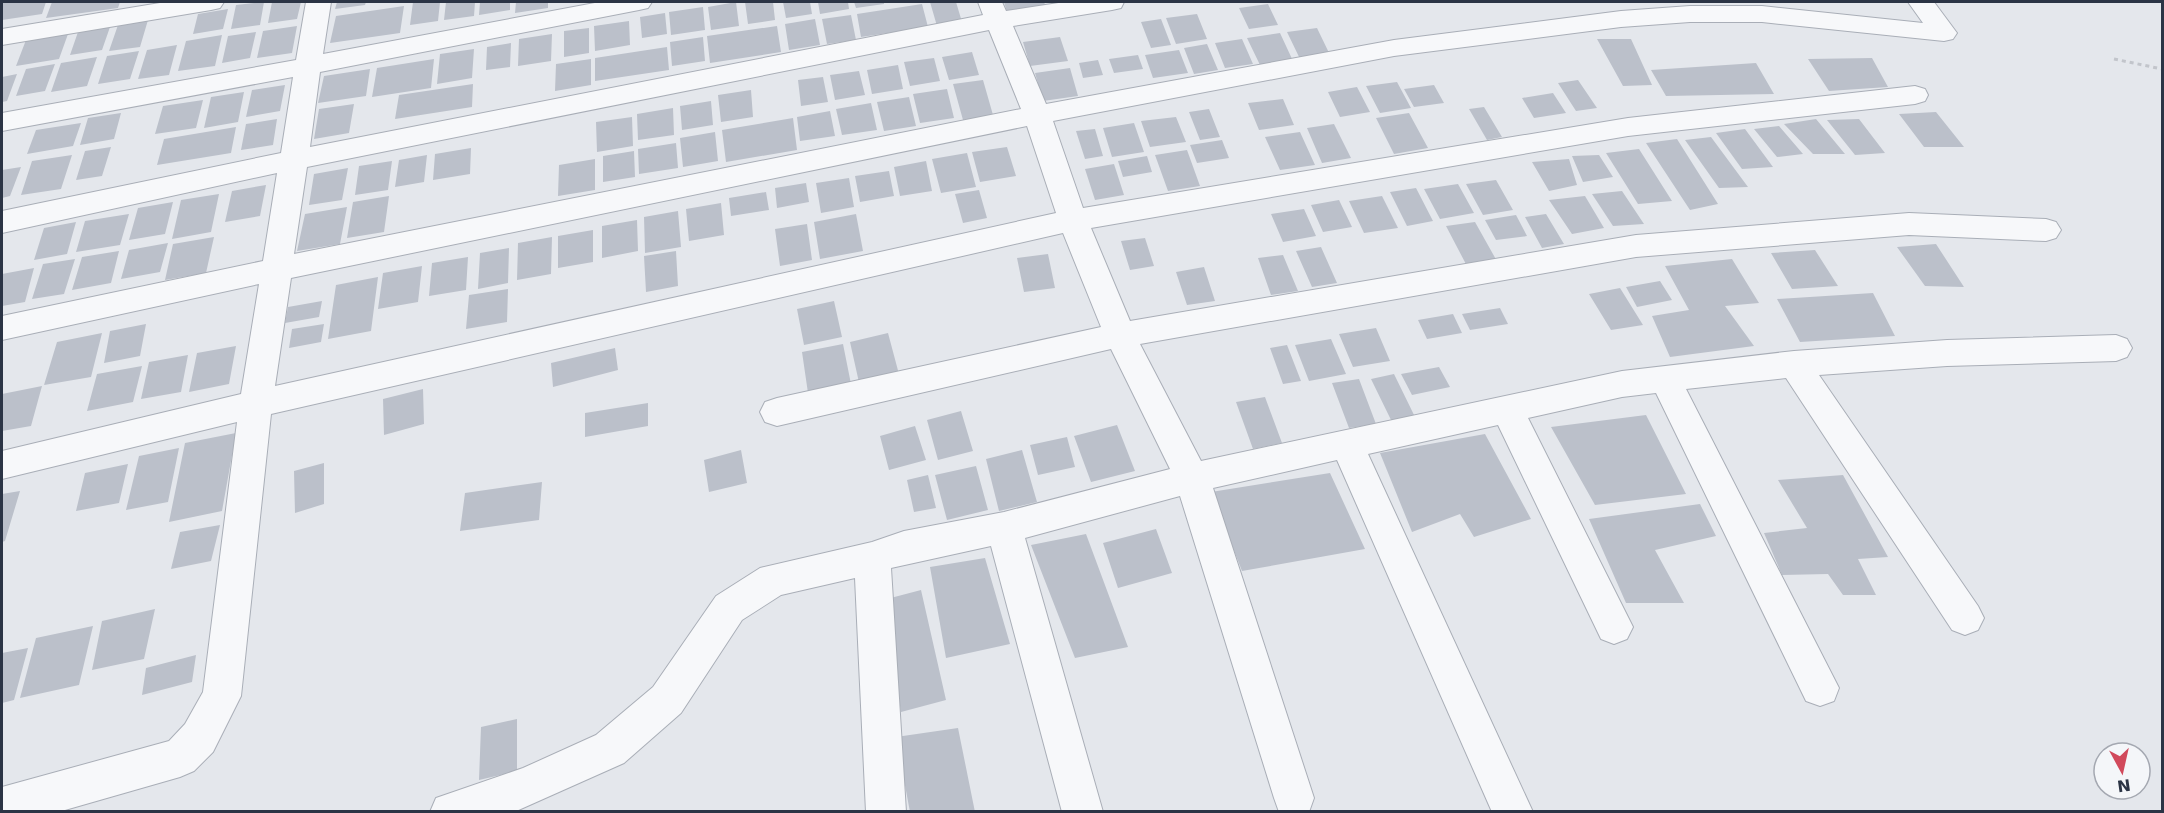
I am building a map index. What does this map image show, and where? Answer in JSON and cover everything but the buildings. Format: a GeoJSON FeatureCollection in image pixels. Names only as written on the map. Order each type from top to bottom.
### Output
{"type":"FeatureCollection","features":[{"type":"Feature","properties":{"kind":"street"},"geometry":{"type":"LineString","coordinates":[[2,37],[211,2]]}},
{"type":"Feature","properties":{"kind":"street"},"geometry":{"type":"LineString","coordinates":[[2,807],[180,757],[199,738],[222,696],[256,404],[318,2]]}},
{"type":"Feature","properties":{"kind":"street"},"geometry":{"type":"LineString","coordinates":[[2,122],[639,2]]}},
{"type":"Feature","properties":{"kind":"street"},"geometry":{"type":"LineString","coordinates":[[2,222],[994,11],[1112,2]]}},
{"type":"Feature","properties":{"kind":"street"},"geometry":{"type":"LineString","coordinates":[[2,328],[277,269],[1037,115],[1394,48],[1621,19],[1686,8],[1762,14],[1803,10],[1944,33],[1921,2]]}},
{"type":"Feature","properties":{"kind":"street"},"geometry":{"type":"LineString","coordinates":[[994,11],[1037,115],[1073,220],[1120,335],[1192,478],[1294,798]]}},
{"type":"Feature","properties":{"kind":"street"},"geometry":{"type":"LineString","coordinates":[[2,465],[256,404],[1073,220],[1617,129],[1915,95]]}},
{"type":"Feature","properties":{"kind":"street"},"geometry":{"type":"LineString","coordinates":[[777,412],[1120,335],[1636,246],[1908,224],[2046,230]]}},
{"type":"Feature","properties":{"kind":"street"},"geometry":{"type":"LineString","coordinates":[[450,812],[527,787],[610,749],[667,700],[729,608],[773,580],[872,558],[904,547],[1004,528],[1192,478],[1623,384],[1794,364],[1947,353],[2116,348]]}},
{"type":"Feature","properties":{"kind":"street"},"geometry":{"type":"LineString","coordinates":[[1794,364],[1965,618]]}},
{"type":"Feature","properties":{"kind":"street"},"geometry":{"type":"LineString","coordinates":[[1665,379],[1820,688]]}},
{"type":"Feature","properties":{"kind":"street"},"geometry":{"type":"LineString","coordinates":[[1507,410],[1614,627]]}},
{"type":"Feature","properties":{"kind":"street"},"geometry":{"type":"LineString","coordinates":[[1347,444],[1514,812]]}},
{"type":"Feature","properties":{"kind":"street"},"geometry":{"type":"LineString","coordinates":[[1004,528],[1083,812]]}},
{"type":"Feature","properties":{"kind":"street"},"geometry":{"type":"LineString","coordinates":[[872,558],[886,812]]}},
{"type":"Feature","properties":{"kind":"path"},"geometry":{"type":"LineString","coordinates":[[2114,59],[2163,69]]}}]}
